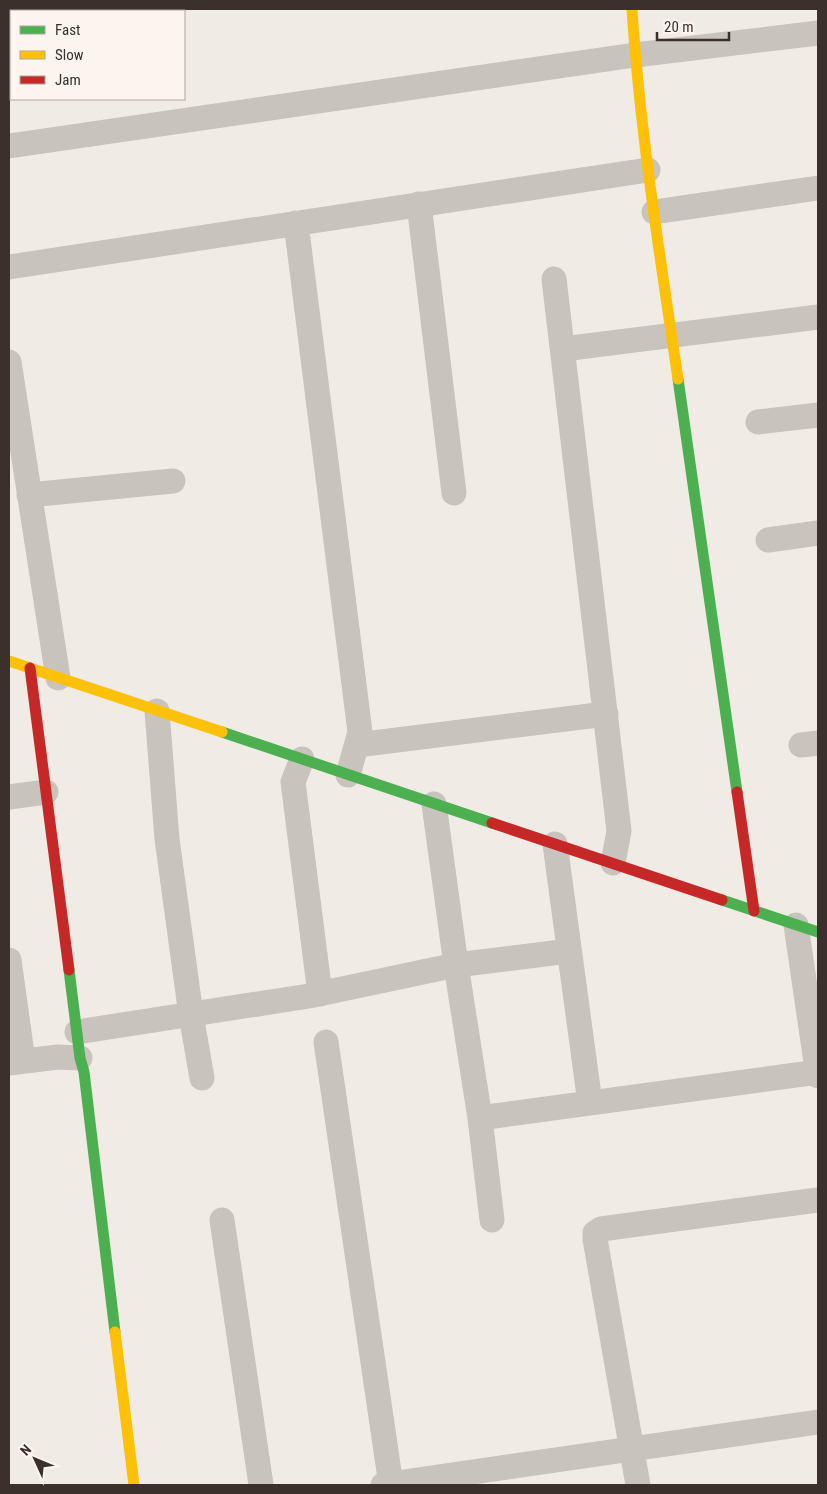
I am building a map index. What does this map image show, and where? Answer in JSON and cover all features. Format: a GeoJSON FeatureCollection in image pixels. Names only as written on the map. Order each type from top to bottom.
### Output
{"type":"FeatureCollection","features":[{"type":"Feature","properties":{"kind":"street"},"geometry":{"type":"LineString","coordinates":[[632,9],[635,55],[648,170],[754,911]]}},
{"type":"Feature","properties":{"kind":"street"},"geometry":{"type":"LineString","coordinates":[[9,146],[635,55],[818,33]]}},
{"type":"Feature","properties":{"kind":"street"},"geometry":{"type":"LineString","coordinates":[[9,267],[648,170]]}},
{"type":"Feature","properties":{"kind":"street"},"geometry":{"type":"LineString","coordinates":[[654,212],[818,188]]}},
{"type":"Feature","properties":{"kind":"street"},"geometry":{"type":"LineString","coordinates":[[419,204],[454,493]]}},
{"type":"Feature","properties":{"kind":"street"},"geometry":{"type":"LineString","coordinates":[[296,223],[360,732],[348,775]]}},
{"type":"Feature","properties":{"kind":"street"},"geometry":{"type":"LineString","coordinates":[[554,279],[619,831],[612,863]]}},
{"type":"Feature","properties":{"kind":"street"},"geometry":{"type":"LineString","coordinates":[[563,348],[818,317]]}},
{"type":"Feature","properties":{"kind":"street"},"geometry":{"type":"LineString","coordinates":[[9,362],[12,400],[58,678]]}},
{"type":"Feature","properties":{"kind":"street"},"geometry":{"type":"LineString","coordinates":[[758,422],[818,415]]}},
{"type":"Feature","properties":{"kind":"street"},"geometry":{"type":"LineString","coordinates":[[29,495],[173,481]]}},
{"type":"Feature","properties":{"kind":"street"},"geometry":{"type":"LineString","coordinates":[[768,540],[818,533]]}},
{"type":"Feature","properties":{"kind":"street"},"geometry":{"type":"LineString","coordinates":[[9,661],[807,928],[818,1076]]}},
{"type":"Feature","properties":{"kind":"street"},"geometry":{"type":"LineString","coordinates":[[30,668],[80,1058],[85,1082],[134,1485]]}},
{"type":"Feature","properties":{"kind":"street"},"geometry":{"type":"LineString","coordinates":[[157,711],[167,839],[191,1015],[202,1078]]}},
{"type":"Feature","properties":{"kind":"street"},"geometry":{"type":"LineString","coordinates":[[357,745],[606,714]]}},
{"type":"Feature","properties":{"kind":"street"},"geometry":{"type":"LineString","coordinates":[[302,759],[293,782],[320,994]]}},
{"type":"Feature","properties":{"kind":"street"},"geometry":{"type":"LineString","coordinates":[[9,797],[46,792]]}},
{"type":"Feature","properties":{"kind":"street"},"geometry":{"type":"LineString","coordinates":[[434,804],[456,965],[480,1118],[492,1220]]}},
{"type":"Feature","properties":{"kind":"street"},"geometry":{"type":"LineString","coordinates":[[555,844],[590,1103]]}},
{"type":"Feature","properties":{"kind":"street"},"geometry":{"type":"LineString","coordinates":[[77,1032],[320,994],[456,965],[569,951]]}},
{"type":"Feature","properties":{"kind":"street"},"geometry":{"type":"LineString","coordinates":[[9,960],[16,1062],[58,1057],[80,1058]]}},
{"type":"Feature","properties":{"kind":"street"},"geometry":{"type":"LineString","coordinates":[[326,1042],[388,1485],[818,1422]]}},
{"type":"Feature","properties":{"kind":"street"},"geometry":{"type":"LineString","coordinates":[[480,1118],[818,1072]]}},
{"type":"Feature","properties":{"kind":"street"},"geometry":{"type":"LineString","coordinates":[[638,1485],[595,1233],[601,1229],[818,1200]]}},
{"type":"Feature","properties":{"kind":"street"},"geometry":{"type":"LineString","coordinates":[[222,1220],[261,1485]]}},
{"type":"Feature","properties":{"kind":"traffic: fast"},"geometry":{"type":"LineString","coordinates":[[678,379],[737,792]]}},
{"type":"Feature","properties":{"kind":"traffic: fast"},"geometry":{"type":"LineString","coordinates":[[222,732],[492,823]]}},
{"type":"Feature","properties":{"kind":"traffic: fast"},"geometry":{"type":"LineString","coordinates":[[722,900],[818,932]]}},
{"type":"Feature","properties":{"kind":"traffic: fast"},"geometry":{"type":"LineString","coordinates":[[69,970],[80,1058],[84,1072],[115,1332]]}},
{"type":"Feature","properties":{"kind":"traffic: slow"},"geometry":{"type":"LineString","coordinates":[[632,9],[645,148],[678,379]]}},
{"type":"Feature","properties":{"kind":"traffic: slow"},"geometry":{"type":"LineString","coordinates":[[9,661],[222,732]]}},
{"type":"Feature","properties":{"kind":"traffic: slow"},"geometry":{"type":"LineString","coordinates":[[115,1332],[134,1485]]}},
{"type":"Feature","properties":{"kind":"traffic: jam"},"geometry":{"type":"LineString","coordinates":[[30,668],[69,970]]}},
{"type":"Feature","properties":{"kind":"traffic: jam"},"geometry":{"type":"LineString","coordinates":[[737,792],[754,911]]}},
{"type":"Feature","properties":{"kind":"traffic: jam"},"geometry":{"type":"LineString","coordinates":[[492,823],[722,900]]}}]}
